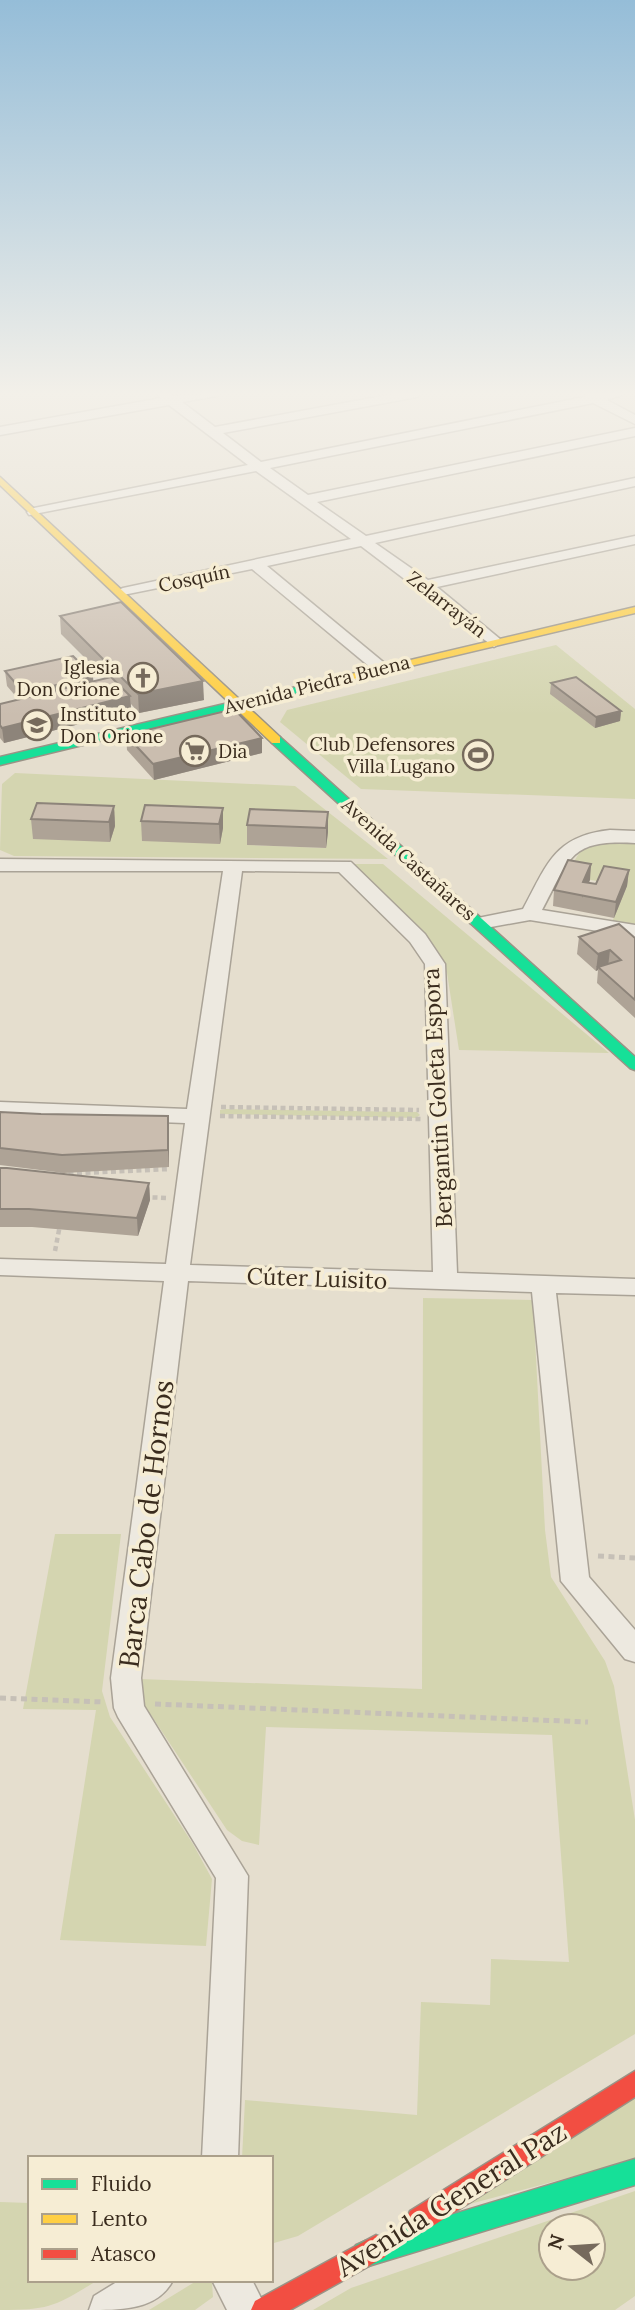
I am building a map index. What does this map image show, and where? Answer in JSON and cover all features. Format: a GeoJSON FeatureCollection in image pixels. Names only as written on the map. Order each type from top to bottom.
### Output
{"type":"FeatureCollection","features":[{"type":"Feature","properties":{"kind":"main road","name":"Avenida Castañares"},"geometry":{"type":"LineString","coordinates":[[22,501],[123,593],[236,704],[635,1065]]}},
{"type":"Feature","properties":{"kind":"main road","name":"Avenida Piedra Buena"},"geometry":{"type":"LineString","coordinates":[[0,761],[635,610]]}},
{"type":"Feature","properties":{"kind":"main road","name":"Avenida General Paz"},"geometry":{"type":"LineString","coordinates":[[264,2310],[365,2254],[635,2083]]}},
{"type":"Feature","properties":{"kind":"main road"},"geometry":{"type":"LineString","coordinates":[[365,2254],[635,2172]]}},
{"type":"Feature","properties":{"kind":"street"},"geometry":{"type":"LineString","coordinates":[[34,512],[89,501]]}},
{"type":"Feature","properties":{"kind":"street","name":"Zelarrayán"},"geometry":{"type":"LineString","coordinates":[[307,501],[425,585],[495,642]]}},
{"type":"Feature","properties":{"kind":"street","name":"Cosquín"},"geometry":{"type":"LineString","coordinates":[[123,593],[548,501]]}},
{"type":"Feature","properties":{"kind":"street"},"geometry":{"type":"LineString","coordinates":[[425,585],[635,540]]}},
{"type":"Feature","properties":{"kind":"street"},"geometry":{"type":"LineString","coordinates":[[256,565],[382,669]]}},
{"type":"Feature","properties":{"kind":"street"},"geometry":{"type":"LineString","coordinates":[[530,914],[573,843],[596,834],[635,837]]}},
{"type":"Feature","properties":{"kind":"street"},"geometry":{"type":"LineString","coordinates":[[0,865],[233,866]]}},
{"type":"Feature","properties":{"kind":"street","name":"Bergantin Goleta Espora"},"geometry":{"type":"LineString","coordinates":[[233,866],[344,866],[418,938],[435,964],[444,1282]]}},
{"type":"Feature","properties":{"kind":"street","name":"Barca Cabo de Hornos"},"geometry":{"type":"LineString","coordinates":[[220,2156],[232,1876],[128,1703],[126,1678],[198,1113],[233,866]]}},
{"type":"Feature","properties":{"kind":"street"},"geometry":{"type":"LineString","coordinates":[[480,923],[530,914],[635,931]]}},
{"type":"Feature","properties":{"kind":"street"},"geometry":{"type":"LineString","coordinates":[[0,1109],[198,1113]]}},
{"type":"Feature","properties":{"kind":"street","name":"Cúter Luisito"},"geometry":{"type":"LineString","coordinates":[[0,1267],[635,1287]]}},
{"type":"Feature","properties":{"kind":"street"},"geometry":{"type":"LineString","coordinates":[[543,1284],[575,1581],[635,1650]]}},
{"type":"Feature","properties":{"kind":"street"},"geometry":{"type":"LineString","coordinates":[[108,2310],[151,2282]]}},
{"type":"Feature","properties":{"kind":"street"},"geometry":{"type":"LineString","coordinates":[[232,2282],[248,2310]]}},
{"type":"Feature","properties":{"kind":"path"},"geometry":{"type":"LineString","coordinates":[[198,1113],[418,1110]]}},
{"type":"Feature","properties":{"kind":"path"},"geometry":{"type":"LineString","coordinates":[[198,1113],[419,1119]]}},
{"type":"Feature","properties":{"kind":"path"},"geometry":{"type":"LineString","coordinates":[[69,1181],[73,1161]]}},
{"type":"Feature","properties":{"kind":"path"},"geometry":{"type":"LineString","coordinates":[[52,1174],[192,1170]]}},
{"type":"Feature","properties":{"kind":"path"},"geometry":{"type":"LineString","coordinates":[[137,1196],[188,1199]]}},
{"type":"Feature","properties":{"kind":"path"},"geometry":{"type":"LineString","coordinates":[[51,1269],[62,1215]]}},
{"type":"Feature","properties":{"kind":"path"},"geometry":{"type":"LineString","coordinates":[[572,1556],[635,1558]]}},
{"type":"Feature","properties":{"kind":"path"},"geometry":{"type":"LineString","coordinates":[[0,1698],[588,1722]]}},
{"type":"Feature","properties":{"kind":"green space","name":"Club Defensores Villa Lugano"},"geometry":{"type":"Polygon","coordinates":[[[556,645],[635,709],[635,799],[361,789],[280,722],[287,710],[556,645]]]}},
{"type":"Feature","properties":{"kind":"green space"},"geometry":{"type":"Polygon","coordinates":[[[15,773],[295,786],[388,859],[14,856],[0,850],[2,784],[15,773]],[[328,832],[248,845],[326,848],[328,832]]]}},
{"type":"Feature","properties":{"kind":"green space"},"geometry":{"type":"Polygon","coordinates":[[[635,840],[635,926],[612,922],[627,886],[567,876],[580,852],[592,842],[635,840]]]}},
{"type":"Feature","properties":{"kind":"green space"},"geometry":{"type":"Polygon","coordinates":[[[351,864],[383,864],[609,1053],[459,1050],[447,973],[424,938],[351,864]]]}},
{"type":"Feature","properties":{"kind":"green space"},"geometry":{"type":"Polygon","coordinates":[[[220,1110],[417,1112],[420,1115],[416,1118],[220,1114],[220,1110]]]}},
{"type":"Feature","properties":{"kind":"green space"},"geometry":{"type":"Polygon","coordinates":[[[423,1298],[533,1300],[545,1530],[551,1577],[605,1661],[614,1686],[635,1820],[635,2034],[298,2236],[273,2243],[273,2156],[242,2156],[245,2100],[417,2115],[421,2002],[490,2005],[491,1959],[569,1962],[552,1735],[266,1727],[259,1845],[242,1841],[227,1830],[151,1715],[135,1714],[139,1679],[422,1689],[423,1298]]]}},
{"type":"Feature","properties":{"kind":"green space"},"geometry":{"type":"Polygon","coordinates":[[[55,1534],[121,1534],[102,1691],[110,1717],[193,1844],[212,1879],[206,1946],[60,1940],[96,1710],[23,1709],[55,1534]]]}},
{"type":"Feature","properties":{"kind":"green space"},"geometry":{"type":"Polygon","coordinates":[[[635,2096],[635,2160],[455,2208],[635,2096]]]}},
{"type":"Feature","properties":{"kind":"green space"},"geometry":{"type":"Polygon","coordinates":[[[635,2191],[635,2296],[615,2310],[313,2310],[351,2288],[537,2224],[537,2282],[607,2282],[607,2212],[574,2212],[635,2191]]]}},
{"type":"Feature","properties":{"kind":"green space"},"geometry":{"type":"Polygon","coordinates":[[[0,2202],[28,2203],[28,2282],[95,2282],[52,2305],[0,2310],[0,2202]]]}},
{"type":"Feature","properties":{"kind":"green space"},"geometry":{"type":"Polygon","coordinates":[[[195,2282],[212,2283],[213,2297],[195,2310],[149,2310],[195,2282]]]}},
{"type":"Feature","properties":{"kind":"building","name":"Iglesia Don Orione"},"geometry":{"type":"Polygon","coordinates":[[[121,602],[203,681],[138,694],[60,616],[121,602]]]}},
{"type":"Feature","properties":{"kind":"building"},"geometry":{"type":"Polygon","coordinates":[[[73,656],[93,676],[24,693],[5,671],[73,656]]]}},
{"type":"Feature","properties":{"kind":"building"},"geometry":{"type":"Polygon","coordinates":[[[111,677],[130,696],[2,728],[0,725],[0,704],[111,677]]]}},
{"type":"Feature","properties":{"kind":"building"},"geometry":{"type":"Polygon","coordinates":[[[576,677],[621,711],[596,717],[551,683],[576,677]]]}},
{"type":"Feature","properties":{"kind":"building"},"geometry":{"type":"Polygon","coordinates":[[[234,709],[262,738],[153,764],[126,735],[234,709]]]}},
{"type":"Feature","properties":{"kind":"building"},"geometry":{"type":"Polygon","coordinates":[[[37,803],[114,806],[109,822],[31,819],[37,803]]]}},
{"type":"Feature","properties":{"kind":"building"},"geometry":{"type":"Polygon","coordinates":[[[145,805],[223,808],[219,824],[141,821],[145,805]]]}},
{"type":"Feature","properties":{"kind":"building"},"geometry":{"type":"Polygon","coordinates":[[[250,809],[328,812],[326,828],[247,825],[250,809]]]}},
{"type":"Feature","properties":{"kind":"building"},"geometry":{"type":"Polygon","coordinates":[[[568,860],[591,864],[583,882],[596,884],[604,866],[629,870],[616,902],[554,890],[568,860]]]}},
{"type":"Feature","properties":{"kind":"building"},"geometry":{"type":"Polygon","coordinates":[[[619,924],[635,938],[635,1000],[598,967],[621,960],[610,950],[598,954],[579,937],[619,924]]]}},
{"type":"Feature","properties":{"kind":"building"},"geometry":{"type":"Polygon","coordinates":[[[0,1112],[168,1116],[168,1150],[62,1155],[0,1148],[0,1112]]]}},
{"type":"Feature","properties":{"kind":"building"},"geometry":{"type":"Polygon","coordinates":[[[0,1168],[149,1183],[137,1218],[0,1209],[0,1168]]]}},
{"type":"Feature","properties":{"kind":"traffic: fast"},"geometry":{"type":"LineString","coordinates":[[0,761],[347,678]]}},
{"type":"Feature","properties":{"kind":"traffic: fast"},"geometry":{"type":"LineString","coordinates":[[276,740],[635,1065]]}},
{"type":"Feature","properties":{"kind":"traffic: fast"},"geometry":{"type":"LineString","coordinates":[[365,2254],[635,2172]]}},
{"type":"Feature","properties":{"kind":"traffic: slow"},"geometry":{"type":"LineString","coordinates":[[22,501],[276,740]]}},
{"type":"Feature","properties":{"kind":"traffic: slow"},"geometry":{"type":"LineString","coordinates":[[347,678],[635,610]]}},
{"type":"Feature","properties":{"kind":"traffic: jam"},"geometry":{"type":"LineString","coordinates":[[419,2220],[635,2083]]}},
{"type":"Feature","properties":{"kind":"traffic: jam"},"geometry":{"type":"LineString","coordinates":[[264,2310],[376,2248]]}},
{"type":"Feature","properties":{"kind":"place","name":"Iglesia Don Orione"},"geometry":{"type":"Point","coordinates":[143,678]}},
{"type":"Feature","properties":{"kind":"place","name":"Instituto Don Orione"},"geometry":{"type":"Point","coordinates":[37,725]}},
{"type":"Feature","properties":{"kind":"place","name":"Dia"},"geometry":{"type":"Point","coordinates":[195,751]}},
{"type":"Feature","properties":{"kind":"place","name":"Club Defensores Villa Lugano"},"geometry":{"type":"Point","coordinates":[478,755]}}]}
